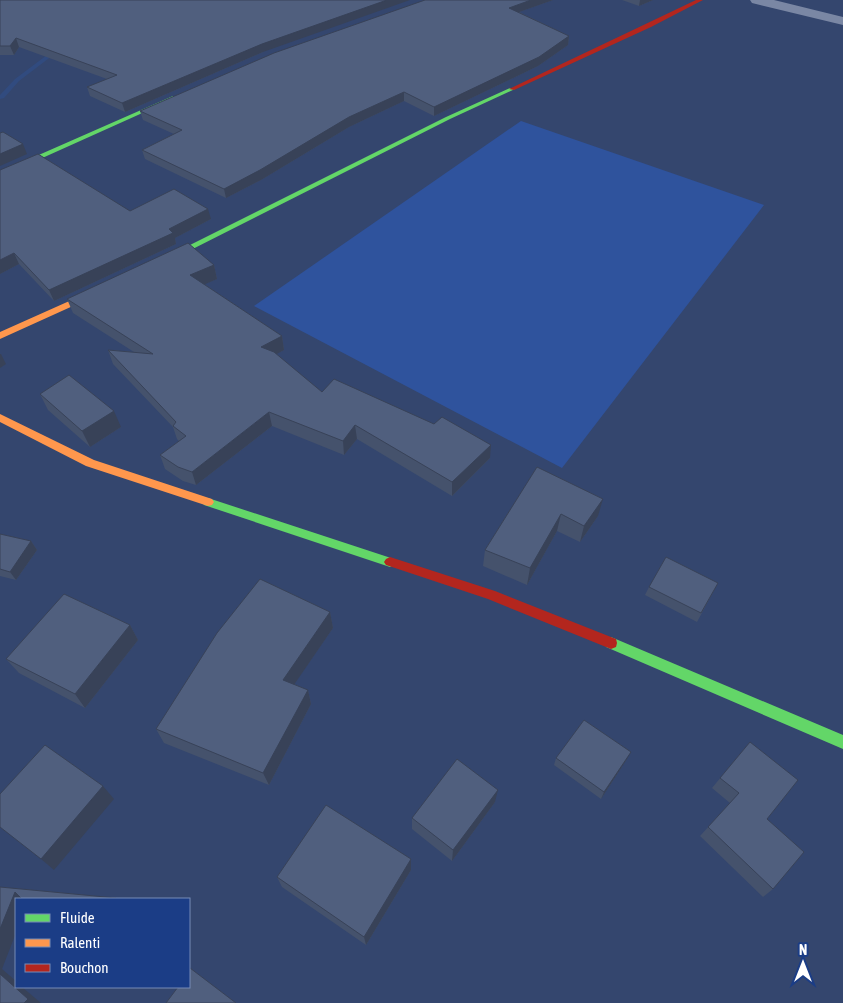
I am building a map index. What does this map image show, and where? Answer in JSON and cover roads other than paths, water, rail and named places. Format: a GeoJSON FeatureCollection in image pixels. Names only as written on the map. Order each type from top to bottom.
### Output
{"type":"FeatureCollection","features":[{"type":"Feature","properties":{"kind":"street"},"geometry":{"type":"LineString","coordinates":[[150,266],[280,204],[448,118],[649,26],[700,0]]}},
{"type":"Feature","properties":{"kind":"street"},"geometry":{"type":"LineString","coordinates":[[757,0],[843,21]]}},
{"type":"Feature","properties":{"kind":"street"},"geometry":{"type":"LineString","coordinates":[[0,175],[190,91]]}},
{"type":"Feature","properties":{"kind":"street"},"geometry":{"type":"LineString","coordinates":[[0,336],[116,283]]}},
{"type":"Feature","properties":{"kind":"street"},"geometry":{"type":"LineString","coordinates":[[0,418],[90,463],[491,595],[674,669],[843,742]]}},
{"type":"Feature","properties":{"kind":"waterway"},"geometry":{"type":"LineString","coordinates":[[2,97],[17,80],[59,48]]}}]}
